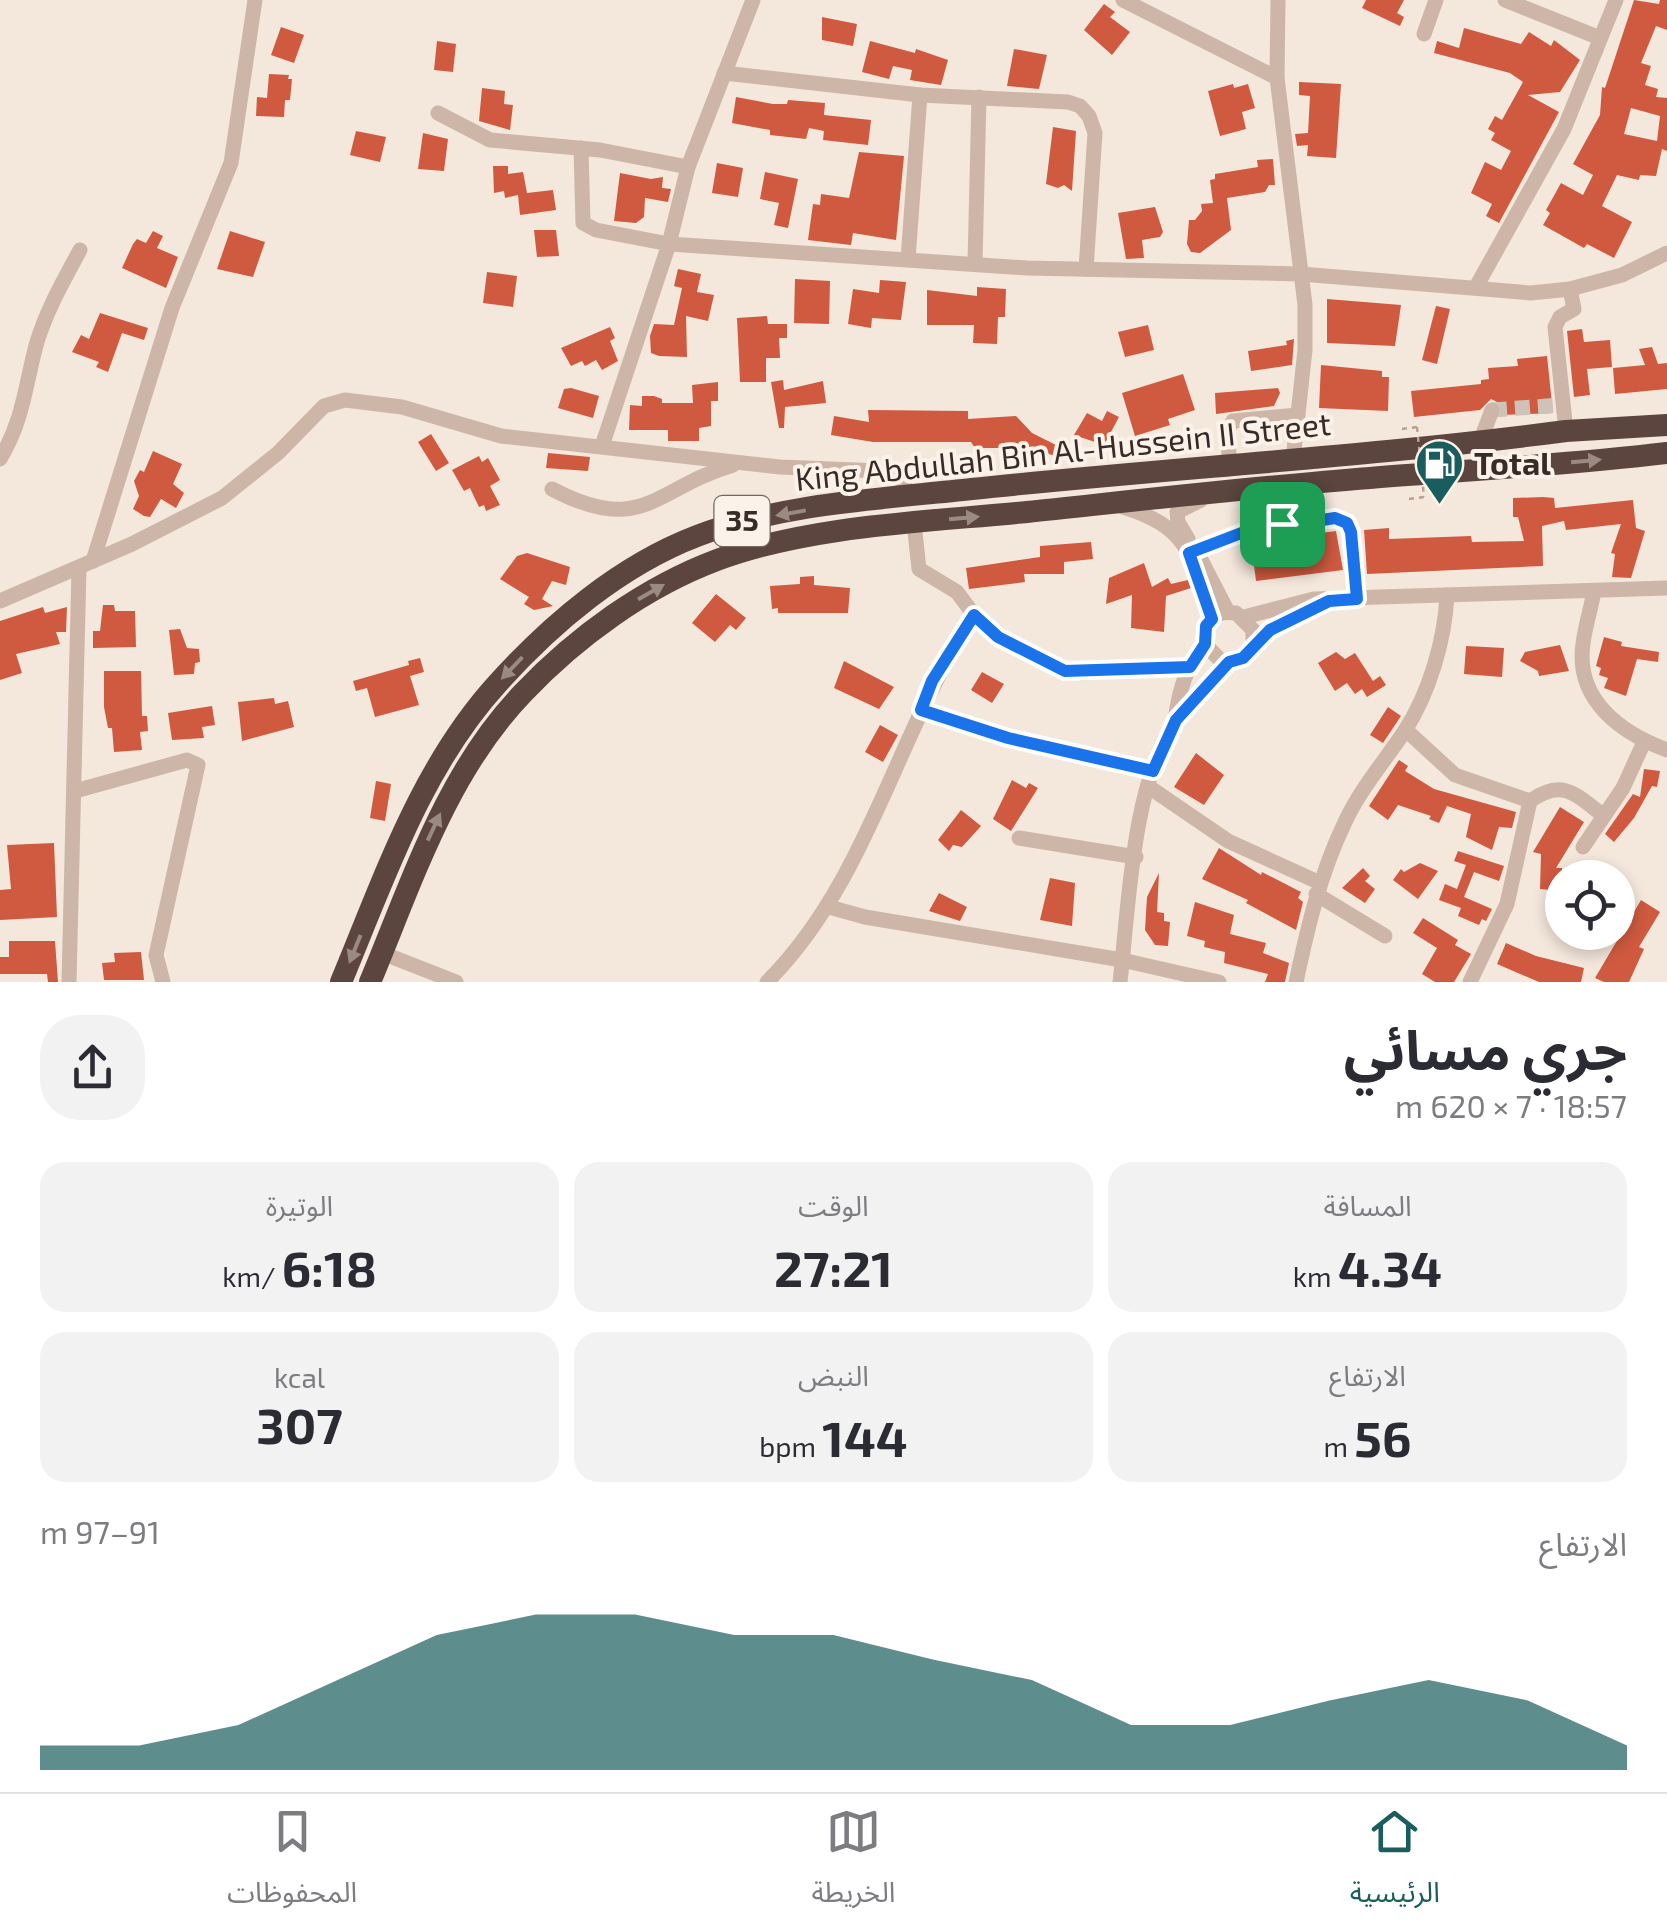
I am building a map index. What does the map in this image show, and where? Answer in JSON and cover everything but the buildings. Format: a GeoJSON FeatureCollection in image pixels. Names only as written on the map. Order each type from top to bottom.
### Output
{"type":"FeatureCollection","features":[{"type":"Feature","properties":{"kind":"highway","name":"King Abdullah Bin Al-Hussein II Street"},"geometry":{"type":"LineString","coordinates":[[342,982],[436,766],[496,685],[575,610],[614,581],[695,536],[742,522],[910,496],[1566,431],[1667,425]]}},
{"type":"Feature","properties":{"kind":"highway"},"geometry":{"type":"LineString","coordinates":[[1375,452],[1383,460],[1376,478]]}},
{"type":"Feature","properties":{"kind":"highway","name":"King Abdullah Bin Al-Hussein II Street"},"geometry":{"type":"LineString","coordinates":[[370,982],[422,853],[458,780],[519,696],[557,659],[631,604],[714,561],[757,546],[914,523],[1211,491],[1667,453]]}},
{"type":"Feature","properties":{"kind":"street"},"geometry":{"type":"LineString","coordinates":[[68,982],[86,565],[172,308],[232,163],[255,0]]}},
{"type":"Feature","properties":{"kind":"street"},"geometry":{"type":"LineString","coordinates":[[602,446],[669,244],[688,166],[753,0]]}},
{"type":"Feature","properties":{"kind":"street"},"geometry":{"type":"LineString","coordinates":[[1123,0],[1277,78]]}},
{"type":"Feature","properties":{"kind":"street"},"geometry":{"type":"LineString","coordinates":[[1278,0],[1277,78],[1306,332],[1292,460]]}},
{"type":"Feature","properties":{"kind":"street"},"geometry":{"type":"LineString","coordinates":[[1424,34],[1436,0]]}},
{"type":"Feature","properties":{"kind":"street"},"geometry":{"type":"LineString","coordinates":[[1505,0],[1600,38]]}},
{"type":"Feature","properties":{"kind":"street"},"geometry":{"type":"LineString","coordinates":[[1476,287],[1564,128],[1616,0]]}},
{"type":"Feature","properties":{"kind":"street"},"geometry":{"type":"LineString","coordinates":[[724,73],[920,95],[1068,102],[1080,106],[1089,116],[1095,133],[1086,269]]}},
{"type":"Feature","properties":{"kind":"street"},"geometry":{"type":"LineString","coordinates":[[908,259],[920,95]]}},
{"type":"Feature","properties":{"kind":"street"},"geometry":{"type":"LineString","coordinates":[[974,263],[979,97]]}},
{"type":"Feature","properties":{"kind":"street"},"geometry":{"type":"LineString","coordinates":[[438,113],[490,140],[580,148],[688,166]]}},
{"type":"Feature","properties":{"kind":"street"},"geometry":{"type":"LineString","coordinates":[[580,148],[584,223],[596,230],[669,244],[1086,269],[1301,274],[1531,293],[1570,289],[1622,275],[1667,253]]}},
{"type":"Feature","properties":{"kind":"street"},"geometry":{"type":"LineString","coordinates":[[0,459],[26,402],[43,326],[80,250]]}},
{"type":"Feature","properties":{"kind":"street"},"geometry":{"type":"LineString","coordinates":[[1566,431],[1555,327],[1560,317],[1574,309],[1570,289]]}},
{"type":"Feature","properties":{"kind":"street"},"geometry":{"type":"LineString","coordinates":[[0,600],[86,565],[222,498],[265,464],[324,406],[345,400],[402,407],[501,436],[822,471],[881,471],[902,480],[910,496]]}},
{"type":"Feature","properties":{"kind":"street"},"geometry":{"type":"LineString","coordinates":[[1480,442],[1492,410]]}},
{"type":"Feature","properties":{"kind":"street"},"geometry":{"type":"LineString","coordinates":[[1230,466],[1227,431],[1232,421],[1298,415]]}},
{"type":"Feature","properties":{"kind":"street"},"geometry":{"type":"LineString","coordinates":[[552,489],[594,505],[635,510],[708,472],[742,462]]}},
{"type":"Feature","properties":{"kind":"street"},"geometry":{"type":"LineString","coordinates":[[1211,491],[1178,512],[1178,522],[1192,551],[1212,619]]}},
{"type":"Feature","properties":{"kind":"street"},"geometry":{"type":"LineString","coordinates":[[1115,503],[1157,518],[1177,535],[1236,614],[1253,630],[1253,646]]}},
{"type":"Feature","properties":{"kind":"street"},"geometry":{"type":"LineString","coordinates":[[1192,551],[1282,524],[1341,519],[1351,532],[1357,599]]}},
{"type":"Feature","properties":{"kind":"street"},"geometry":{"type":"LineString","coordinates":[[914,523],[919,569],[958,592],[974,615],[998,637],[1065,671],[1190,667]]}},
{"type":"Feature","properties":{"kind":"street"},"geometry":{"type":"LineString","coordinates":[[1120,982],[1136,857],[1151,779],[1176,720],[1190,667],[1205,644],[1206,626],[1212,619],[1300,600],[1667,588]]}},
{"type":"Feature","properties":{"kind":"street"},"geometry":{"type":"LineString","coordinates":[[1594,591],[1582,642],[1591,694],[1620,728],[1667,750]]}},
{"type":"Feature","properties":{"kind":"street"},"geometry":{"type":"LineString","coordinates":[[1296,982],[1317,888],[1363,788],[1406,730],[1423,695],[1440,642],[1447,594]]}},
{"type":"Feature","properties":{"kind":"street"},"geometry":{"type":"LineString","coordinates":[[1176,720],[1229,662],[1243,658],[1270,630],[1329,601]]}},
{"type":"Feature","properties":{"kind":"street"},"geometry":{"type":"LineString","coordinates":[[767,982],[791,958],[829,907],[932,681],[974,615]]}},
{"type":"Feature","properties":{"kind":"street"},"geometry":{"type":"LineString","coordinates":[[1205,644],[1214,657],[1229,662]]}},
{"type":"Feature","properties":{"kind":"street"},"geometry":{"type":"LineString","coordinates":[[921,710],[1151,779],[1228,841],[1317,888],[1385,936]]}},
{"type":"Feature","properties":{"kind":"street"},"geometry":{"type":"LineString","coordinates":[[1406,730],[1455,775],[1530,801]]}},
{"type":"Feature","properties":{"kind":"street"},"geometry":{"type":"LineString","coordinates":[[1583,848],[1623,788],[1644,742]]}},
{"type":"Feature","properties":{"kind":"street"},"geometry":{"type":"LineString","coordinates":[[75,791],[187,760],[198,766],[156,955],[163,982]]}},
{"type":"Feature","properties":{"kind":"street"},"geometry":{"type":"LineString","coordinates":[[1470,982],[1497,932],[1530,801],[1549,789],[1559,788],[1578,796],[1604,816]]}},
{"type":"Feature","properties":{"kind":"street"},"geometry":{"type":"LineString","coordinates":[[1019,838],[1136,857]]}},
{"type":"Feature","properties":{"kind":"street"},"geometry":{"type":"LineString","coordinates":[[829,907],[947,933],[1122,960],[1219,982]]}},
{"type":"Feature","properties":{"kind":"street"},"geometry":{"type":"LineString","coordinates":[[382,953],[456,982]]}},
{"type":"Feature","properties":{"kind":"path"},"geometry":{"type":"LineString","coordinates":[[1402,429],[1417,428],[1424,497],[1409,499]]}},
{"type":"Feature","properties":{"kind":"tunnel"},"geometry":{"type":"LineString","coordinates":[[1492,410],[1561,405]]}},
{"type":"Feature","properties":{"kind":"place","name":"Total"},"geometry":{"type":"Point","coordinates":[1439,506]}},
{"type":"Feature","properties":{"kind":"route"},"geometry":{"type":"LineString","coordinates":[[1335,518],[1347,523],[1357,599],[1329,601],[1292,619],[1270,630],[1243,658],[1229,662],[1176,720],[1153,771],[1042,747],[921,710],[932,681],[974,615],[998,637],[1065,671],[1190,667],[1205,644],[1206,626],[1212,619],[1189,553],[1244,532],[1282,524],[1335,518]]}}]}
